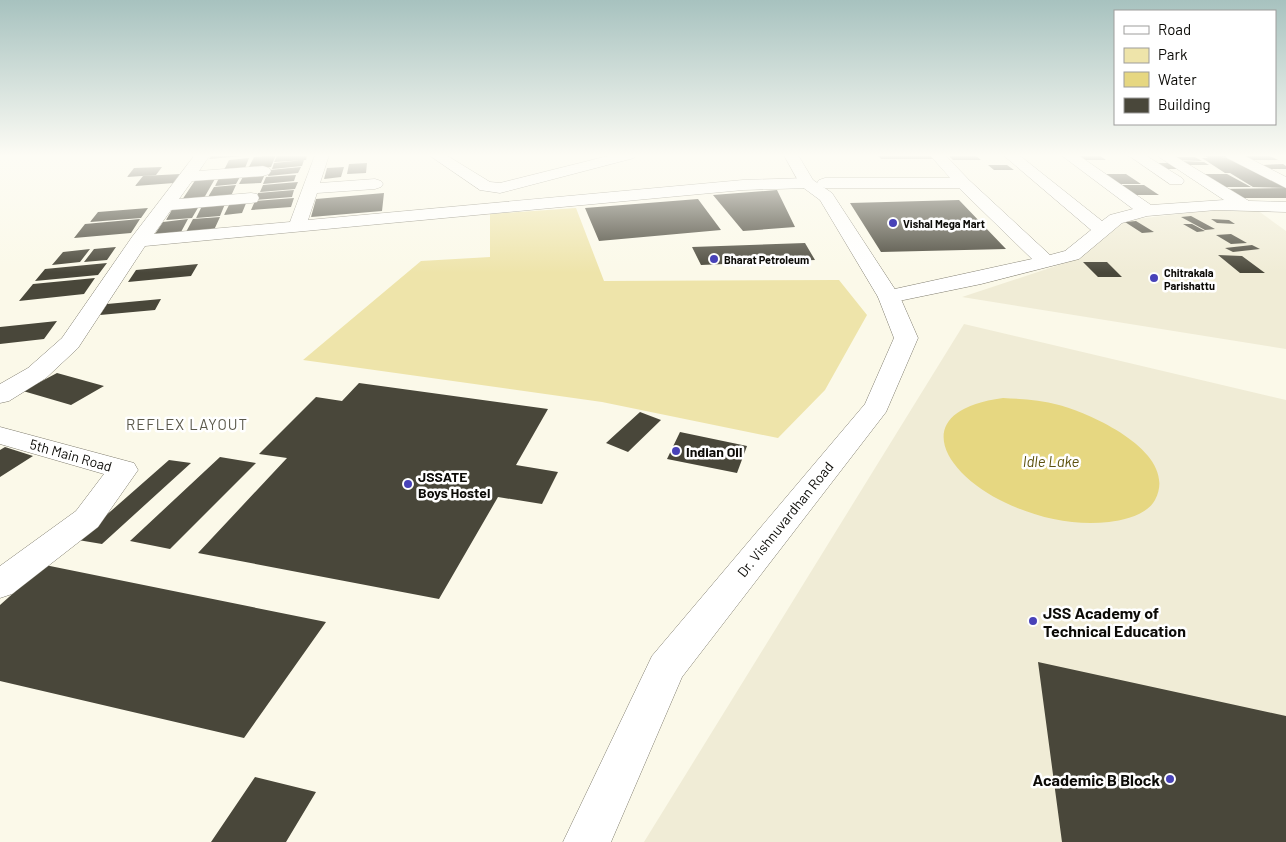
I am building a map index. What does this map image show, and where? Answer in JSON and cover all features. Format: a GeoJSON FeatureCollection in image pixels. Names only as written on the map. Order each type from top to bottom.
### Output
{"type":"FeatureCollection","features":[{"type":"Feature","properties":{"kind":"street"},"geometry":{"type":"LineString","coordinates":[[0,395],[37,373],[70,343],[139,241],[174,194]]}},
{"type":"Feature","properties":{"kind":"street"},"geometry":{"type":"LineString","coordinates":[[297,226],[309,194]]}},
{"type":"Feature","properties":{"kind":"street"},"geometry":{"type":"LineString","coordinates":[[516,194],[516,206]]}},
{"type":"Feature","properties":{"kind":"street"},"geometry":{"type":"LineString","coordinates":[[139,241],[637,194]]}},
{"type":"Feature","properties":{"kind":"street","name":"Dr. Vishnuvardhan Road"},"geometry":{"type":"LineString","coordinates":[[587,842],[666,668],[876,406],[906,338],[889,297],[823,194]]}},
{"type":"Feature","properties":{"kind":"street"},"geometry":{"type":"LineString","coordinates":[[975,194],[1046,262]]}},
{"type":"Feature","properties":{"kind":"street"},"geometry":{"type":"LineString","coordinates":[[1058,194],[1102,230]]}},
{"type":"Feature","properties":{"kind":"street"},"geometry":{"type":"LineString","coordinates":[[1122,194],[1147,212]]}},
{"type":"Feature","properties":{"kind":"street"},"geometry":{"type":"LineString","coordinates":[[1199,194],[1216,205]]}},
{"type":"Feature","properties":{"kind":"street"},"geometry":{"type":"LineString","coordinates":[[1227,194],[1246,206]]}},
{"type":"Feature","properties":{"kind":"street"},"geometry":{"type":"LineString","coordinates":[[165,205],[251,198]]}},
{"type":"Feature","properties":{"kind":"street"},"geometry":{"type":"LineString","coordinates":[[889,297],[982,278],[1072,255],[1116,219],[1147,212],[1216,205],[1286,207]]}},
{"type":"Feature","properties":{"kind":"street","name":"5th Main Road"},"geometry":{"type":"LineString","coordinates":[[0,435],[123,470],[87,519],[0,585]]}},
{"type":"Feature","properties":{"kind":"shaded area","name":"Chitrakala Parishattu"},"geometry":{"type":"Polygon","coordinates":[[[1221,209],[1257,210],[1286,231],[1286,349],[962,297],[1080,258],[1120,221],[1221,209]]]}},
{"type":"Feature","properties":{"kind":"shaded area","name":"JSS Academy of Technical Education"},"geometry":{"type":"Polygon","coordinates":[[[964,324],[1286,400],[1286,842],[644,842],[964,324]]]}},
{"type":"Feature","properties":{"kind":"green space"},"geometry":{"type":"Polygon","coordinates":[[[576,208],[604,281],[839,280],[867,315],[825,390],[778,438],[602,402],[303,360],[421,261],[490,257],[490,214],[576,208]]]}},
{"type":"Feature","properties":{"kind":"water","name":"Idle Lake"},"geometry":{"type":"Polygon","coordinates":[[[1003,398],[1024,399],[1059,405],[1091,417],[1129,438],[1144,452],[1155,467],[1159,483],[1155,500],[1141,513],[1128,518],[1109,522],[1083,523],[1043,517],[1006,503],[984,491],[965,476],[952,460],[944,444],[945,429],[954,416],[973,405],[1003,398]]]}},
{"type":"Feature","properties":{"kind":"building"},"geometry":{"type":"Polygon","coordinates":[[[186,194],[206,194],[204,198],[182,200],[186,194]]]}},
{"type":"Feature","properties":{"kind":"building"},"geometry":{"type":"Polygon","coordinates":[[[210,194],[232,194],[231,196],[208,197],[210,194]]]}},
{"type":"Feature","properties":{"kind":"building"},"geometry":{"type":"Polygon","coordinates":[[[257,194],[293,194],[292,197],[255,200],[257,194]]]}},
{"type":"Feature","properties":{"kind":"building"},"geometry":{"type":"Polygon","coordinates":[[[384,194],[382,211],[311,217],[316,199],[384,194]]]}},
{"type":"Feature","properties":{"kind":"building"},"geometry":{"type":"Polygon","coordinates":[[[779,194],[795,227],[743,231],[713,195],[779,194]]]}},
{"type":"Feature","properties":{"kind":"building"},"geometry":{"type":"Polygon","coordinates":[[[1131,194],[1159,195],[1132,195],[1131,194]]]}},
{"type":"Feature","properties":{"kind":"building"},"geometry":{"type":"Polygon","coordinates":[[[1231,194],[1286,194],[1286,198],[1238,198],[1231,194]]]}},
{"type":"Feature","properties":{"kind":"building"},"geometry":{"type":"Polygon","coordinates":[[[294,198],[291,207],[251,210],[255,201],[294,198]]]}},
{"type":"Feature","properties":{"kind":"building"},"geometry":{"type":"Polygon","coordinates":[[[698,199],[721,230],[599,241],[585,208],[698,199]]]}},
{"type":"Feature","properties":{"kind":"building"},"geometry":{"type":"Polygon","coordinates":[[[959,200],[1006,249],[881,252],[850,203],[959,200]]]}},
{"type":"Feature","properties":{"kind":"building"},"geometry":{"type":"Polygon","coordinates":[[[247,201],[242,213],[224,215],[230,203],[247,201]]]}},
{"type":"Feature","properties":{"kind":"building"},"geometry":{"type":"Polygon","coordinates":[[[225,204],[220,216],[196,218],[202,206],[225,204]]]}},
{"type":"Feature","properties":{"kind":"building"},"geometry":{"type":"Polygon","coordinates":[[[199,206],[192,218],[166,220],[173,208],[199,206]]]}},
{"type":"Feature","properties":{"kind":"building"},"geometry":{"type":"Polygon","coordinates":[[[148,208],[141,218],[90,222],[98,212],[148,208]]]}},
{"type":"Feature","properties":{"kind":"building"},"geometry":{"type":"Polygon","coordinates":[[[1191,216],[1215,229],[1205,230],[1181,217],[1191,216]]]}},
{"type":"Feature","properties":{"kind":"building"},"geometry":{"type":"Polygon","coordinates":[[[220,217],[214,230],[186,232],[193,219],[220,217]]]}},
{"type":"Feature","properties":{"kind":"building"},"geometry":{"type":"Polygon","coordinates":[[[140,219],[131,233],[74,238],[85,224],[140,219]]]}},
{"type":"Feature","properties":{"kind":"building"},"geometry":{"type":"Polygon","coordinates":[[[188,219],[181,232],[155,234],[163,222],[188,219]]]}},
{"type":"Feature","properties":{"kind":"building"},"geometry":{"type":"Polygon","coordinates":[[[1211,219],[1229,220],[1235,224],[1217,223],[1211,219]]]}},
{"type":"Feature","properties":{"kind":"building"},"geometry":{"type":"Polygon","coordinates":[[[1136,221],[1154,232],[1142,233],[1125,222],[1136,221]]]}},
{"type":"Feature","properties":{"kind":"building"},"geometry":{"type":"Polygon","coordinates":[[[1183,224],[1192,224],[1205,231],[1197,232],[1183,224]]]}},
{"type":"Feature","properties":{"kind":"building"},"geometry":{"type":"Polygon","coordinates":[[[1231,234],[1247,243],[1231,244],[1216,235],[1231,234]]]}},
{"type":"Feature","properties":{"kind":"building"},"geometry":{"type":"Polygon","coordinates":[[[805,243],[815,260],[701,265],[692,247],[805,243]]]}},
{"type":"Feature","properties":{"kind":"building"},"geometry":{"type":"Polygon","coordinates":[[[1252,245],[1260,249],[1233,252],[1225,248],[1252,245]]]}},
{"type":"Feature","properties":{"kind":"building"},"geometry":{"type":"Polygon","coordinates":[[[116,247],[107,260],[84,262],[94,249],[116,247]]]}},
{"type":"Feature","properties":{"kind":"building"},"geometry":{"type":"Polygon","coordinates":[[[90,249],[80,262],[52,265],[63,252],[90,249]]]}},
{"type":"Feature","properties":{"kind":"building"},"geometry":{"type":"Polygon","coordinates":[[[1218,255],[1242,256],[1265,273],[1240,273],[1218,255]]]}},
{"type":"Feature","properties":{"kind":"building"},"geometry":{"type":"Polygon","coordinates":[[[1083,262],[1107,262],[1122,277],[1098,277],[1083,262]]]}},
{"type":"Feature","properties":{"kind":"building"},"geometry":{"type":"Polygon","coordinates":[[[107,263],[98,275],[35,281],[45,269],[107,263]]]}},
{"type":"Feature","properties":{"kind":"building"},"geometry":{"type":"Polygon","coordinates":[[[198,264],[191,276],[128,282],[136,270],[198,264]]]}},
{"type":"Feature","properties":{"kind":"building"},"geometry":{"type":"Polygon","coordinates":[[[95,278],[84,294],[19,301],[33,284],[95,278]]]}},
{"type":"Feature","properties":{"kind":"building"},"geometry":{"type":"Polygon","coordinates":[[[161,299],[155,310],[100,315],[107,304],[161,299]]]}},
{"type":"Feature","properties":{"kind":"building"},"geometry":{"type":"Polygon","coordinates":[[[57,321],[44,339],[0,344],[0,327],[57,321]]]}},
{"type":"Feature","properties":{"kind":"building"},"geometry":{"type":"Polygon","coordinates":[[[57,373],[104,386],[71,405],[23,391],[57,373]]]}},
{"type":"Feature","properties":{"kind":"building","name":"JSSATE Boys Hostel"},"geometry":{"type":"Polygon","coordinates":[[[359,383],[548,409],[516,465],[558,472],[542,504],[498,497],[439,599],[198,553],[287,458],[259,454],[316,397],[342,401],[359,383]]]}},
{"type":"Feature","properties":{"kind":"building"},"geometry":{"type":"Polygon","coordinates":[[[640,412],[661,420],[628,452],[606,443],[640,412]]]}},
{"type":"Feature","properties":{"kind":"building"},"geometry":{"type":"Polygon","coordinates":[[[680,432],[747,446],[737,473],[667,459],[680,432]]]}},
{"type":"Feature","properties":{"kind":"building"},"geometry":{"type":"Polygon","coordinates":[[[5,447],[33,456],[0,477],[0,450],[5,447]]]}},
{"type":"Feature","properties":{"kind":"building"},"geometry":{"type":"Polygon","coordinates":[[[220,457],[256,463],[170,549],[130,541],[220,457]]]}},
{"type":"Feature","properties":{"kind":"building"},"geometry":{"type":"Polygon","coordinates":[[[169,460],[191,463],[102,544],[78,540],[169,460]]]}},
{"type":"Feature","properties":{"kind":"building"},"geometry":{"type":"Polygon","coordinates":[[[45,565],[326,622],[244,738],[0,681],[0,605],[45,565]]]}},
{"type":"Feature","properties":{"kind":"building","name":"Academic B Block"},"geometry":{"type":"Polygon","coordinates":[[[1038,662],[1286,716],[1286,842],[1062,842],[1038,662]]]}},
{"type":"Feature","properties":{"kind":"building"},"geometry":{"type":"Polygon","coordinates":[[[255,777],[316,792],[286,842],[211,842],[255,777]]]}},
{"type":"Feature","properties":{"kind":"place","name":"Vishal Mega Mart"},"geometry":{"type":"Point","coordinates":[893,223]}},
{"type":"Feature","properties":{"kind":"place","name":"Bharat Petroleum"},"geometry":{"type":"Point","coordinates":[714,259]}},
{"type":"Feature","properties":{"kind":"place","name":"Chitrakala Parishattu"},"geometry":{"type":"Point","coordinates":[1154,278]}},
{"type":"Feature","properties":{"kind":"place","name":"Indian Oil"},"geometry":{"type":"Point","coordinates":[676,451]}},
{"type":"Feature","properties":{"kind":"place","name":"JSSATE Boys Hostel"},"geometry":{"type":"Point","coordinates":[408,484]}},
{"type":"Feature","properties":{"kind":"place","name":"JSS Academy of Technical Education"},"geometry":{"type":"Point","coordinates":[1033,621]}},
{"type":"Feature","properties":{"kind":"place","name":"Academic B Block"},"geometry":{"type":"Point","coordinates":[1170,779]}},
{"type":"Feature","properties":{"kind":"district","name":"REFLEX LAYOUT"},"geometry":{"type":"Point","coordinates":[187,424]}}]}
